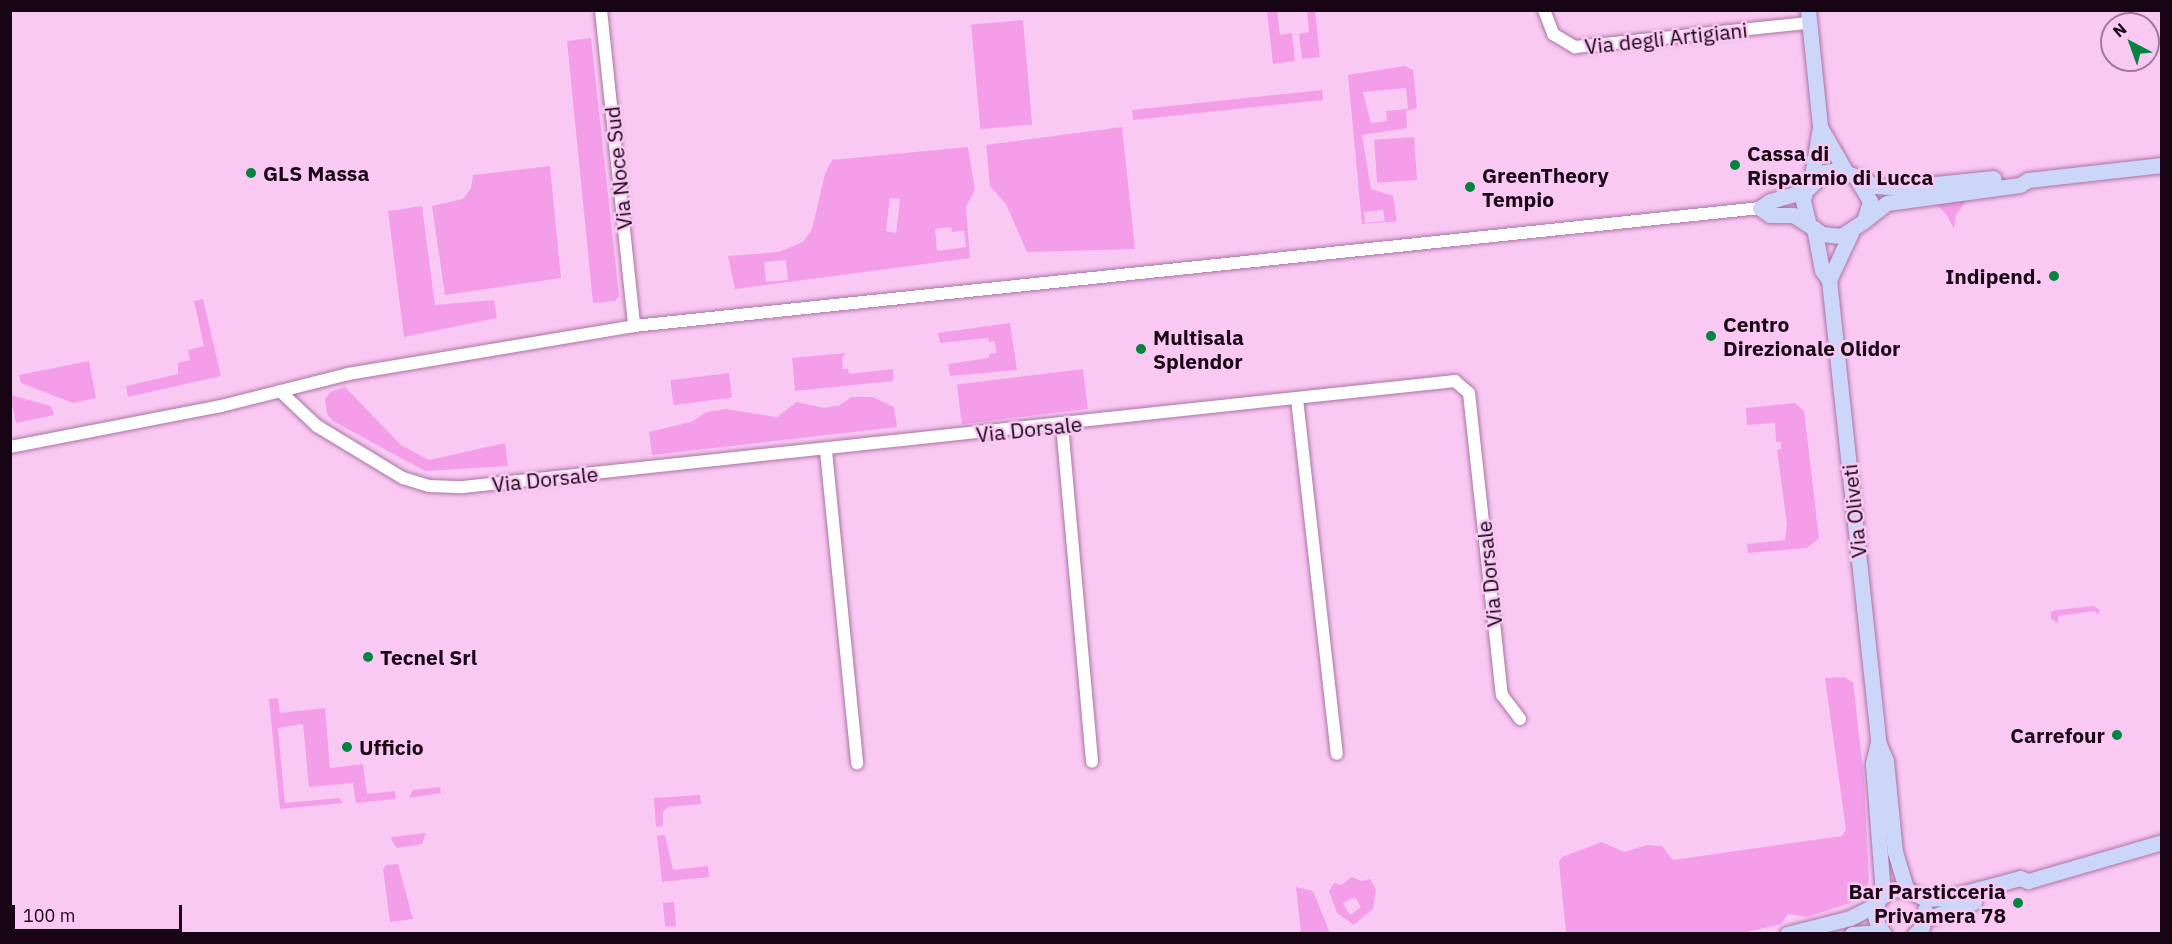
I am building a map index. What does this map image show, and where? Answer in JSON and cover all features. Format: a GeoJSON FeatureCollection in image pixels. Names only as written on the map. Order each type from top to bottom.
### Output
{"type":"FeatureCollection","features":[{"type":"Feature","properties":{"kind":"main road"},"geometry":{"type":"LineString","coordinates":[[1808,17],[1820,127],[1804,211],[1811,225]]}},
{"type":"Feature","properties":{"kind":"main road"},"geometry":{"type":"LineString","coordinates":[[1820,127],[1851,174],[1868,191],[1870,201],[1864,221]]}},
{"type":"Feature","properties":{"kind":"main road"},"geometry":{"type":"LineString","coordinates":[[1829,280],[1851,233],[1887,203],[2020,184],[2028,180],[2162,165]]}},
{"type":"Feature","properties":{"kind":"main road"},"geometry":{"type":"LineString","coordinates":[[1851,233],[1831,236],[1794,215],[1770,214],[1760,208],[1770,201],[1808,186],[1825,172],[1851,174],[1876,186],[1897,188],[2018,176],[2028,180]]}},
{"type":"Feature","properties":{"kind":"main road","name":"Via Oliveti"},"geometry":{"type":"LineString","coordinates":[[1811,225],[1822,270],[1829,280],[1878,742],[1886,761],[1895,852],[1912,892],[1918,930]]}},
{"type":"Feature","properties":{"kind":"main road","name":"Via Oliveti"},"geometry":{"type":"LineString","coordinates":[[1878,742],[1873,764],[1879,900],[1875,919],[1883,933]]}},
{"type":"Feature","properties":{"kind":"main road"},"geometry":{"type":"LineString","coordinates":[[1918,930],[2023,887],[2028,881],[2162,842]]}},
{"type":"Feature","properties":{"kind":"main road"},"geometry":{"type":"LineString","coordinates":[[1787,933],[1850,918],[1879,900],[1912,892],[1945,898],[2020,878],[2028,881]]}},
{"type":"Feature","properties":{"kind":"main road"},"geometry":{"type":"LineString","coordinates":[[1852,933],[1883,933]]}},
{"type":"Feature","properties":{"kind":"street","name":"Via Noce Sud"},"geometry":{"type":"LineString","coordinates":[[601,10],[634,326]]}},
{"type":"Feature","properties":{"kind":"street","name":"Via degli Artigiani"},"geometry":{"type":"LineString","coordinates":[[1544,10],[1553,34],[1575,47],[1808,17]]}},
{"type":"Feature","properties":{"kind":"street"},"geometry":{"type":"LineString","coordinates":[[10,447],[280,391],[348,374],[634,326],[1760,208]]}},
{"type":"Feature","properties":{"kind":"street","name":"Via Dorsale"},"geometry":{"type":"LineString","coordinates":[[280,391],[317,426],[403,478],[429,486],[463,487],[826,451],[1455,381],[1469,393],[1502,696],[1520,719]]}},
{"type":"Feature","properties":{"kind":"street"},"geometry":{"type":"LineString","coordinates":[[1297,399],[1337,754]]}},
{"type":"Feature","properties":{"kind":"street"},"geometry":{"type":"LineString","coordinates":[[1062,425],[1092,762]]}},
{"type":"Feature","properties":{"kind":"street"},"geometry":{"type":"LineString","coordinates":[[826,451],[857,763]]}},
{"type":"Feature","properties":{"kind":"shaded area"},"geometry":{"type":"Polygon","coordinates":[[[1267,11],[1277,11],[1280,35],[1292,33],[1295,61],[1273,64],[1267,11]]]}},
{"type":"Feature","properties":{"kind":"shaded area"},"geometry":{"type":"Polygon","coordinates":[[[1307,11],[1315,11],[1320,57],[1302,59],[1299,34],[1309,32],[1307,11]]]}},
{"type":"Feature","properties":{"kind":"shaded area"},"geometry":{"type":"Polygon","coordinates":[[[1023,20],[1032,125],[980,129],[971,25],[1023,20]]]}},
{"type":"Feature","properties":{"kind":"shaded area"},"geometry":{"type":"Polygon","coordinates":[[[591,38],[619,296],[615,301],[593,303],[567,41],[591,38]]]}},
{"type":"Feature","properties":{"kind":"shaded area"},"geometry":{"type":"Polygon","coordinates":[[[1405,66],[1413,70],[1417,108],[1406,111],[1407,128],[1362,135],[1371,189],[1393,196],[1397,221],[1362,224],[1348,75],[1405,66]],[[1406,88],[1363,92],[1371,123],[1387,121],[1386,111],[1408,109],[1406,88]],[[1383,210],[1364,212],[1365,223],[1385,221],[1383,210]]]}},
{"type":"Feature","properties":{"kind":"shaded area"},"geometry":{"type":"Polygon","coordinates":[[[1322,90],[1323,100],[1133,120],[1132,110],[1322,90]]]}},
{"type":"Feature","properties":{"kind":"shaded area"},"geometry":{"type":"Polygon","coordinates":[[[1122,127],[1135,249],[1027,252],[1006,204],[990,186],[986,145],[1122,127]]]}},
{"type":"Feature","properties":{"kind":"shaded area"},"geometry":{"type":"Polygon","coordinates":[[[1414,137],[1417,180],[1377,183],[1374,140],[1414,137]]]}},
{"type":"Feature","properties":{"kind":"shaded area"},"geometry":{"type":"Polygon","coordinates":[[[968,147],[975,190],[966,207],[970,258],[735,289],[728,256],[779,252],[803,242],[812,229],[825,174],[832,160],[968,147]],[[890,198],[886,231],[896,233],[900,199],[890,198]],[[951,227],[935,229],[937,251],[966,247],[964,231],[952,232],[951,227]],[[786,260],[764,262],[766,282],[788,280],[786,260]]]}},
{"type":"Feature","properties":{"kind":"shaded area"},"geometry":{"type":"Polygon","coordinates":[[[550,166],[561,278],[445,295],[432,206],[463,199],[471,188],[473,175],[550,166]]]}},
{"type":"Feature","properties":{"kind":"shaded area"},"geometry":{"type":"Polygon","coordinates":[[[1969,197],[1956,215],[1954,229],[1947,215],[1935,203],[1969,197]]]}},
{"type":"Feature","properties":{"kind":"shaded area"},"geometry":{"type":"Polygon","coordinates":[[[422,206],[435,305],[494,300],[497,318],[404,337],[388,211],[422,206]]]}},
{"type":"Feature","properties":{"kind":"shaded area"},"geometry":{"type":"Polygon","coordinates":[[[203,299],[221,376],[128,397],[126,386],[178,374],[178,363],[190,360],[188,350],[204,346],[194,301],[203,299]]]}},
{"type":"Feature","properties":{"kind":"shaded area"},"geometry":{"type":"Polygon","coordinates":[[[1010,323],[1017,370],[950,376],[948,364],[989,358],[989,354],[996,353],[995,341],[989,342],[988,338],[940,343],[938,333],[1010,323]]]}},
{"type":"Feature","properties":{"kind":"shaded area"},"geometry":{"type":"Polygon","coordinates":[[[846,353],[842,358],[843,369],[848,369],[849,374],[893,369],[893,381],[795,391],[792,358],[846,353]]]}},
{"type":"Feature","properties":{"kind":"shaded area"},"geometry":{"type":"Polygon","coordinates":[[[89,361],[96,398],[73,403],[21,383],[19,375],[89,361]]]}},
{"type":"Feature","properties":{"kind":"shaded area"},"geometry":{"type":"Polygon","coordinates":[[[1083,369],[1088,409],[962,424],[957,384],[1083,369]]]}},
{"type":"Feature","properties":{"kind":"shaded area"},"geometry":{"type":"Polygon","coordinates":[[[729,373],[732,398],[673,405],[670,380],[729,373]]]}},
{"type":"Feature","properties":{"kind":"shaded area"},"geometry":{"type":"Polygon","coordinates":[[[345,387],[401,445],[429,460],[505,443],[508,466],[425,471],[333,421],[327,414],[325,399],[330,392],[345,387]]]}},
{"type":"Feature","properties":{"kind":"shaded area"},"geometry":{"type":"Polygon","coordinates":[[[10,395],[51,406],[54,415],[16,423],[10,395]]]}},
{"type":"Feature","properties":{"kind":"shaded area"},"geometry":{"type":"Polygon","coordinates":[[[851,397],[873,397],[894,407],[897,427],[652,455],[649,432],[691,422],[707,412],[726,409],[777,417],[797,402],[824,408],[840,405],[851,397]]]}},
{"type":"Feature","properties":{"kind":"shaded area"},"geometry":{"type":"Polygon","coordinates":[[[1795,403],[1804,411],[1819,538],[1807,548],[1748,553],[1747,544],[1785,540],[1787,524],[1777,450],[1781,449],[1781,442],[1776,442],[1775,423],[1747,425],[1746,408],[1795,403]]]}},
{"type":"Feature","properties":{"kind":"shaded area"},"geometry":{"type":"Polygon","coordinates":[[[2094,606],[2100,610],[2098,615],[2094,611],[2058,616],[2058,623],[2051,619],[2051,612],[2056,610],[2094,606]]]}},
{"type":"Feature","properties":{"kind":"shaded area"},"geometry":{"type":"Polygon","coordinates":[[[1844,677],[1853,682],[1864,778],[1869,882],[1859,900],[1807,917],[1788,914],[1781,924],[1743,933],[1566,933],[1559,862],[1562,857],[1602,842],[1624,852],[1647,845],[1662,846],[1673,860],[1842,836],[1846,830],[1825,678],[1844,677]]]}},
{"type":"Feature","properties":{"kind":"shaded area"},"geometry":{"type":"Polygon","coordinates":[[[278,698],[280,713],[325,708],[330,768],[363,764],[367,794],[395,791],[396,799],[356,803],[353,783],[309,787],[303,724],[278,728],[285,803],[339,798],[343,803],[280,809],[269,699],[278,698]]]}},
{"type":"Feature","properties":{"kind":"shaded area"},"geometry":{"type":"Polygon","coordinates":[[[440,787],[441,793],[409,798],[413,790],[440,787]]]}},
{"type":"Feature","properties":{"kind":"shaded area"},"geometry":{"type":"Polygon","coordinates":[[[700,795],[701,804],[668,807],[663,812],[663,826],[656,827],[654,798],[700,795]]]}},
{"type":"Feature","properties":{"kind":"shaded area"},"geometry":{"type":"Polygon","coordinates":[[[426,833],[422,844],[397,848],[391,837],[426,833]]]}},
{"type":"Feature","properties":{"kind":"shaded area"},"geometry":{"type":"Polygon","coordinates":[[[665,835],[673,870],[708,866],[709,877],[662,882],[657,836],[665,835]]]}},
{"type":"Feature","properties":{"kind":"shaded area"},"geometry":{"type":"Polygon","coordinates":[[[398,864],[413,919],[390,922],[383,869],[386,865],[398,864]]]}},
{"type":"Feature","properties":{"kind":"shaded area"},"geometry":{"type":"Polygon","coordinates":[[[1352,877],[1361,881],[1370,879],[1376,890],[1373,909],[1354,925],[1337,913],[1329,891],[1334,883],[1341,885],[1352,877]],[[1355,897],[1343,903],[1350,915],[1361,907],[1355,897]]]}},
{"type":"Feature","properties":{"kind":"shaded area"},"geometry":{"type":"Polygon","coordinates":[[[1296,887],[1313,891],[1330,933],[1301,933],[1296,887]]]}},
{"type":"Feature","properties":{"kind":"shaded area"},"geometry":{"type":"Polygon","coordinates":[[[674,902],[676,926],[665,927],[663,903],[674,902]]]}},
{"type":"Feature","properties":{"kind":"place","name":"Cassa di Risparmio di Lucca"},"geometry":{"type":"Point","coordinates":[1735,165]}},
{"type":"Feature","properties":{"kind":"place","name":"GLS Massa"},"geometry":{"type":"Point","coordinates":[251,173]}},
{"type":"Feature","properties":{"kind":"place","name":"GreenTheory Tempio"},"geometry":{"type":"Point","coordinates":[1470,187]}},
{"type":"Feature","properties":{"kind":"place","name":"Indipend."},"geometry":{"type":"Point","coordinates":[2054,276]}},
{"type":"Feature","properties":{"kind":"place","name":"Centro Direzionale Olidor"},"geometry":{"type":"Point","coordinates":[1711,336]}},
{"type":"Feature","properties":{"kind":"place","name":"Multisala Splendor"},"geometry":{"type":"Point","coordinates":[1141,349]}},
{"type":"Feature","properties":{"kind":"place","name":"Tecnel Srl"},"geometry":{"type":"Point","coordinates":[368,657]}},
{"type":"Feature","properties":{"kind":"place","name":"Carrefour"},"geometry":{"type":"Point","coordinates":[2117,735]}},
{"type":"Feature","properties":{"kind":"place","name":"Ufficio"},"geometry":{"type":"Point","coordinates":[347,747]}},
{"type":"Feature","properties":{"kind":"place","name":"Bar Parsticceria Privamera 78"},"geometry":{"type":"Point","coordinates":[2018,903]}}]}
